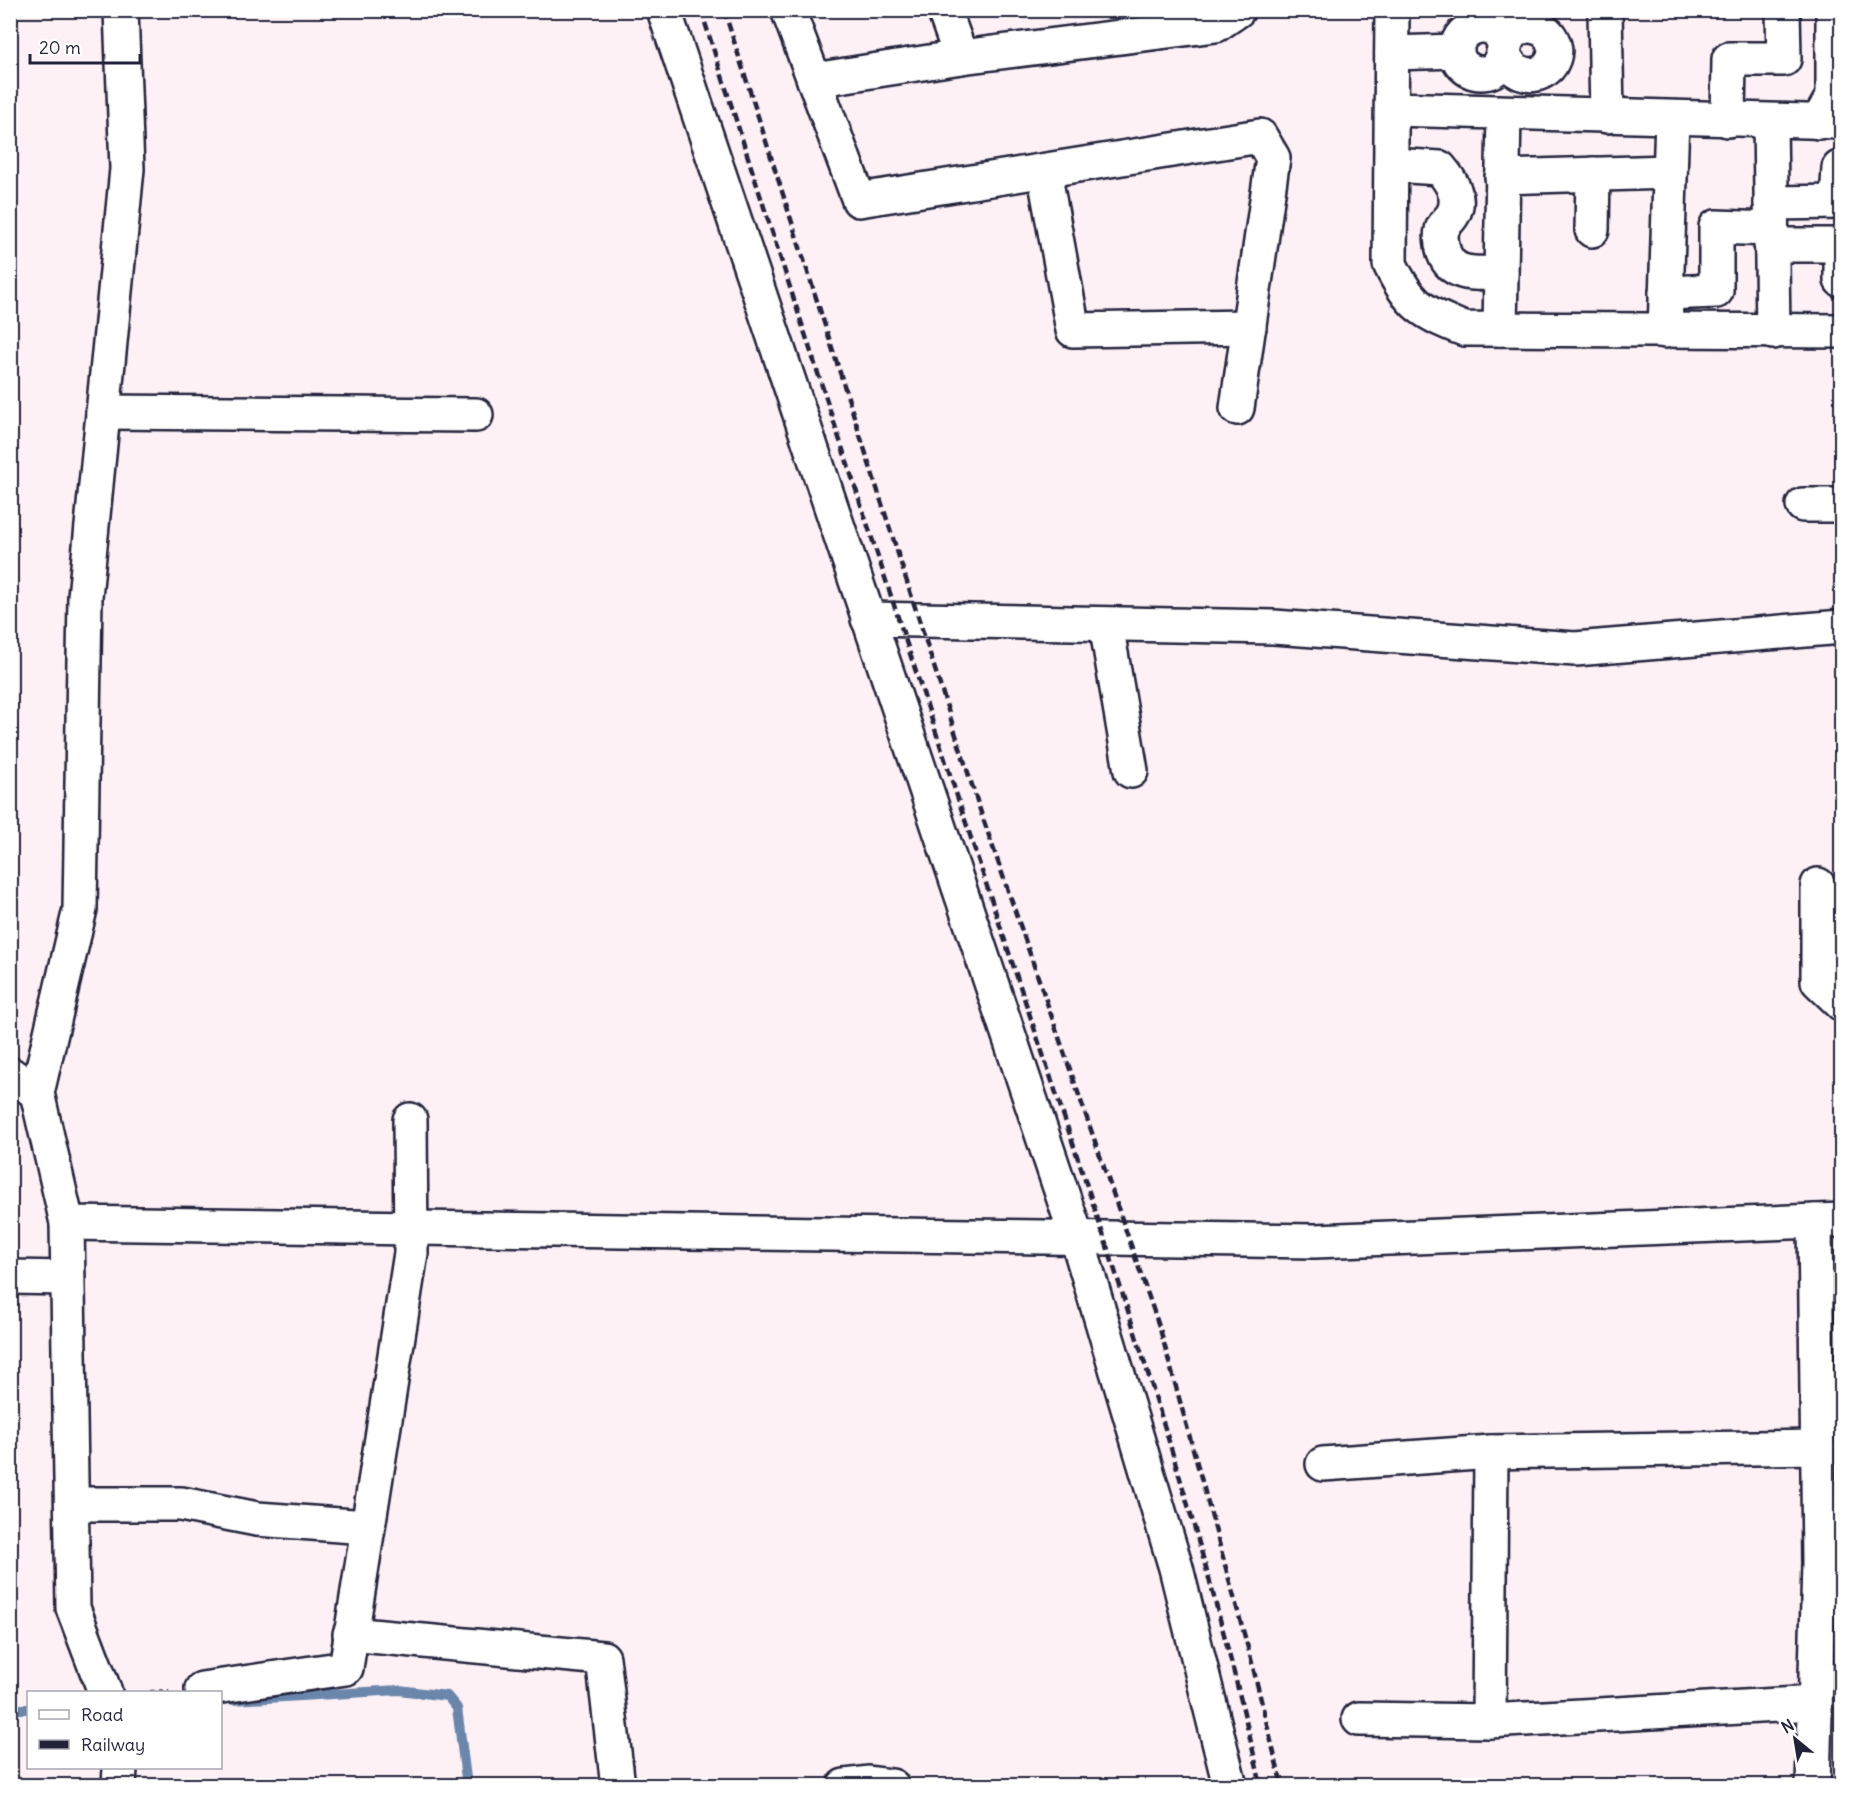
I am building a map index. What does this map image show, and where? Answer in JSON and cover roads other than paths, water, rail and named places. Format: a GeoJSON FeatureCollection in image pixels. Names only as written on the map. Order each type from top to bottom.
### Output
{"type":"FeatureCollection","features":[{"type":"Feature","properties":{"kind":"street"},"geometry":{"type":"LineString","coordinates":[[105,1691],[73,1608],[67,1223],[37,1093],[80,909],[85,597],[127,169],[121,10]]}},
{"type":"Feature","properties":{"kind":"street"},"geometry":{"type":"LineString","coordinates":[[664,10],[1077,1238],[1176,1568],[1230,1785]]}},
{"type":"Feature","properties":{"kind":"street"},"geometry":{"type":"LineString","coordinates":[[788,10],[859,200],[1260,136],[1273,158],[1237,408]]}},
{"type":"Feature","properties":{"kind":"street"},"geometry":{"type":"LineString","coordinates":[[944,10],[961,57]]}},
{"type":"Feature","properties":{"kind":"street"},"geometry":{"type":"LineString","coordinates":[[814,80],[961,57],[1102,24],[1216,25],[1238,10]]}},
{"type":"Feature","properties":{"kind":"street"},"geometry":{"type":"LineString","coordinates":[[1392,10],[1390,264],[1403,292],[1426,314],[1464,329],[1842,331]]}},
{"type":"Feature","properties":{"kind":"street"},"geometry":{"type":"LineString","coordinates":[[1605,10],[1607,116]]}},
{"type":"Feature","properties":{"kind":"street"},"geometry":{"type":"LineString","coordinates":[[1728,120],[1729,59],[1784,59],[1783,10]]}},
{"type":"Feature","properties":{"kind":"street"},"geometry":{"type":"LineString","coordinates":[[1392,109],[1830,122],[1833,96],[1833,10]]}},
{"type":"Feature","properties":{"kind":"street"},"geometry":{"type":"LineString","coordinates":[[1392,53],[1457,51],[1461,37],[1466,31],[1479,26],[1494,29],[1500,34],[1504,52],[1511,34],[1517,29],[1532,26],[1539,27],[1550,37],[1555,52],[1606,53]]}},
{"type":"Feature","properties":{"kind":"street"},"geometry":{"type":"LineString","coordinates":[[1500,329],[1504,113]]}},
{"type":"Feature","properties":{"kind":"street"},"geometry":{"type":"LineString","coordinates":[[1665,331],[1672,118]]}},
{"type":"Feature","properties":{"kind":"street"},"geometry":{"type":"LineString","coordinates":[[1770,121],[1773,332]]}},
{"type":"Feature","properties":{"kind":"street"},"geometry":{"type":"LineString","coordinates":[[1392,165],[1440,168],[1452,182],[1456,198],[1454,213],[1442,228],[1442,245],[1448,263],[1462,273],[1501,273]]}},
{"type":"Feature","properties":{"kind":"street"},"geometry":{"type":"LineString","coordinates":[[1771,226],[1840,202],[1839,168]]}},
{"type":"Feature","properties":{"kind":"street"},"geometry":{"type":"LineString","coordinates":[[1044,171],[1073,330],[1249,327]]}},
{"type":"Feature","properties":{"kind":"street"},"geometry":{"type":"LineString","coordinates":[[1503,177],[1670,172]]}},
{"type":"Feature","properties":{"kind":"street"},"geometry":{"type":"LineString","coordinates":[[1592,230],[1593,174]]}},
{"type":"Feature","properties":{"kind":"street"},"geometry":{"type":"LineString","coordinates":[[1666,293],[1716,291],[1716,227],[1771,226],[1841,245],[1841,280]]}},
{"type":"Feature","properties":{"kind":"street"},"geometry":{"type":"LineString","coordinates":[[103,412],[476,415]]}},
{"type":"Feature","properties":{"kind":"street"},"geometry":{"type":"LineString","coordinates":[[1803,505],[1842,505]]}},
{"type":"Feature","properties":{"kind":"street"},"geometry":{"type":"LineString","coordinates":[[868,619],[1274,627],[1575,649],[1842,627]]}},
{"type":"Feature","properties":{"kind":"street"},"geometry":{"type":"LineString","coordinates":[[1106,624],[1131,771]]}},
{"type":"Feature","properties":{"kind":"street"},"geometry":{"type":"LineString","coordinates":[[1818,885],[1818,981],[1842,1005]]}},
{"type":"Feature","properties":{"kind":"street"},"geometry":{"type":"LineString","coordinates":[[10,1074],[37,1093]]}},
{"type":"Feature","properties":{"kind":"street"},"geometry":{"type":"LineString","coordinates":[[202,1689],[346,1668],[411,1253],[410,1120]]}},
{"type":"Feature","properties":{"kind":"street"},"geometry":{"type":"LineString","coordinates":[[67,1223],[1315,1241],[1828,1221],[1818,1448],[1819,1563],[1813,1785]]}},
{"type":"Feature","properties":{"kind":"street"},"geometry":{"type":"LineString","coordinates":[[10,1277],[67,1278]]}},
{"type":"Feature","properties":{"kind":"street"},"geometry":{"type":"LineString","coordinates":[[1323,1464],[1491,1452],[1818,1448]]}},
{"type":"Feature","properties":{"kind":"street"},"geometry":{"type":"LineString","coordinates":[[1489,1721],[1491,1452]]}},
{"type":"Feature","properties":{"kind":"street"},"geometry":{"type":"LineString","coordinates":[[72,1504],[181,1504],[257,1519],[367,1527]]}},
{"type":"Feature","properties":{"kind":"street"},"geometry":{"type":"LineString","coordinates":[[350,1634],[603,1658],[618,1785]]}},
{"type":"Feature","properties":{"kind":"street"},"geometry":{"type":"LineString","coordinates":[[1359,1719],[1489,1721],[1815,1703]]}},
{"type":"Feature","properties":{"kind":"street"},"geometry":{"type":"LineString","coordinates":[[119,1785],[120,1769]]}},
{"type":"Feature","properties":{"kind":"street"},"geometry":{"type":"LineString","coordinates":[[844,1785],[868,1783],[892,1785]]}},
{"type":"Feature","properties":{"kind":"waterway"},"geometry":{"type":"LineString","coordinates":[[233,1700],[399,1690],[447,1696],[457,1708],[467,1786]]}},
{"type":"Feature","properties":{"kind":"waterway"},"geometry":{"type":"LineString","coordinates":[[10,1709],[27,1709]]}},
{"type":"Feature","properties":{"kind":"railway"},"geometry":{"type":"LineString","coordinates":[[701,10],[858,496],[1150,1380],[1210,1582],[1261,1786]]}},
{"type":"Feature","properties":{"kind":"railway"},"geometry":{"type":"LineString","coordinates":[[724,10],[978,804],[1160,1329],[1251,1659],[1282,1786]]}}]}
